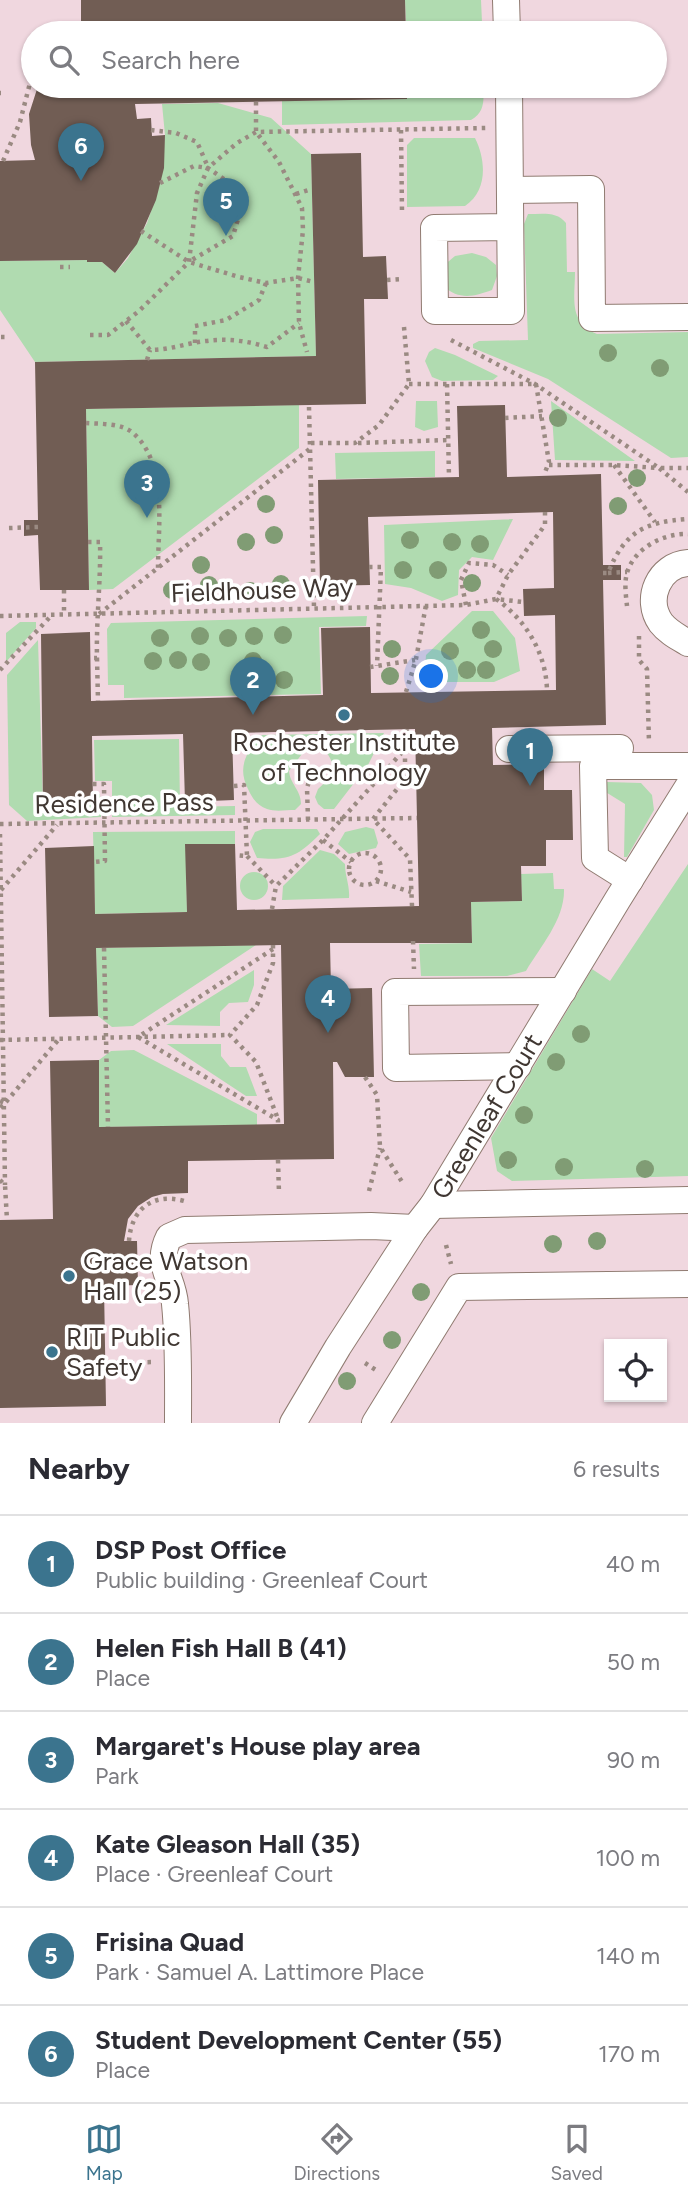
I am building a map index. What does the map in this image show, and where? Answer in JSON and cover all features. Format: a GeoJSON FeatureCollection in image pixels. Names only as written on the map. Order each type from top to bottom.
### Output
{"type":"FeatureCollection","features":[{"type":"Feature","properties":{"kind":"street"},"geometry":{"type":"LineString","coordinates":[[500,21],[506,0]]}},
{"type":"Feature","properties":{"kind":"street"},"geometry":{"type":"LineString","coordinates":[[509,98],[510,227]]}},
{"type":"Feature","properties":{"kind":"street"},"geometry":{"type":"LineString","coordinates":[[510,190],[591,189],[592,318],[688,317]]}},
{"type":"Feature","properties":{"kind":"street"},"geometry":{"type":"LineString","coordinates":[[688,564],[672,566],[664,573],[654,602],[656,614],[662,624],[669,632],[688,643]]}},
{"type":"Feature","properties":{"kind":"street"},"geometry":{"type":"LineString","coordinates":[[509,749],[688,748]]}},
{"type":"Feature","properties":{"kind":"street"},"geometry":{"type":"LineString","coordinates":[[630,880],[595,858],[593,766],[688,766]]}},
{"type":"Feature","properties":{"kind":"street","name":"Greenleaf Court"},"geometry":{"type":"LineString","coordinates":[[433,1205],[688,788]]}},
{"type":"Feature","properties":{"kind":"street"},"geometry":{"type":"LineString","coordinates":[[518,1066],[396,1068],[396,992],[563,991]]}},
{"type":"Feature","properties":{"kind":"street","name":"Greenleaf Court"},"geometry":{"type":"LineString","coordinates":[[433,1205],[688,1200]]}},
{"type":"Feature","properties":{"kind":"street"},"geometry":{"type":"LineString","coordinates":[[293,1423],[415,1228],[433,1205]]}},
{"type":"Feature","properties":{"kind":"street"},"geometry":{"type":"LineString","coordinates":[[178,1423],[175,1300],[163,1267],[163,1247],[169,1237],[177,1231],[371,1226],[415,1228]]}},
{"type":"Feature","properties":{"kind":"street"},"geometry":{"type":"LineString","coordinates":[[375,1423],[459,1287],[688,1284]]}},
{"type":"Feature","properties":{"kind":"path"},"geometry":{"type":"LineString","coordinates":[[3,160],[20,122],[26,98]]}},
{"type":"Feature","properties":{"kind":"path"},"geometry":{"type":"LineString","coordinates":[[256,102],[256,132],[279,162],[302,208],[303,230],[298,278],[299,323],[307,352]]}},
{"type":"Feature","properties":{"kind":"path"},"geometry":{"type":"LineString","coordinates":[[189,262],[197,193],[208,168],[237,143],[256,132],[488,128]]}},
{"type":"Feature","properties":{"kind":"path"},"geometry":{"type":"LineString","coordinates":[[152,130],[176,133],[197,142],[208,168]]}},
{"type":"Feature","properties":{"kind":"path"},"geometry":{"type":"LineString","coordinates":[[401,130],[402,212]]}},
{"type":"Feature","properties":{"kind":"path"},"geometry":{"type":"LineString","coordinates":[[90,335],[108,335],[143,307],[189,262],[233,236],[241,209],[231,184],[208,168],[194,166],[160,183]]}},
{"type":"Feature","properties":{"kind":"path"},"geometry":{"type":"LineString","coordinates":[[296,194],[312,189]]}},
{"type":"Feature","properties":{"kind":"path"},"geometry":{"type":"LineString","coordinates":[[141,231],[189,262],[266,283],[298,278],[314,282]]}},
{"type":"Feature","properties":{"kind":"path"},"geometry":{"type":"LineString","coordinates":[[60,267],[71,267]]}},
{"type":"Feature","properties":{"kind":"path"},"geometry":{"type":"LineString","coordinates":[[387,280],[403,279]]}},
{"type":"Feature","properties":{"kind":"path"},"geometry":{"type":"LineString","coordinates":[[195,343],[195,326],[226,320],[259,300],[266,283]]}},
{"type":"Feature","properties":{"kind":"path"},"geometry":{"type":"LineString","coordinates":[[126,321],[150,350]]}},
{"type":"Feature","properties":{"kind":"path"},"geometry":{"type":"LineString","coordinates":[[150,350],[169,350],[204,341],[237,340],[267,347],[299,323]]}},
{"type":"Feature","properties":{"kind":"path"},"geometry":{"type":"LineString","coordinates":[[355,443],[379,425],[409,384],[404,327]]}},
{"type":"Feature","properties":{"kind":"path"},"geometry":{"type":"LineString","coordinates":[[451,340],[535,384],[659,468],[688,492]]}},
{"type":"Feature","properties":{"kind":"path"},"geometry":{"type":"LineString","coordinates":[[147,360],[150,350]]}},
{"type":"Feature","properties":{"kind":"path"},"geometry":{"type":"LineString","coordinates":[[409,384],[535,384]]}},
{"type":"Feature","properties":{"kind":"path"},"geometry":{"type":"LineString","coordinates":[[447,384],[449,477]]}},
{"type":"Feature","properties":{"kind":"path"},"geometry":{"type":"LineString","coordinates":[[535,384],[549,465],[544,475]]}},
{"type":"Feature","properties":{"kind":"path"},"geometry":{"type":"LineString","coordinates":[[309,407],[314,607]]}},
{"type":"Feature","properties":{"kind":"path"},"geometry":{"type":"LineString","coordinates":[[505,418],[542,416]]}},
{"type":"Feature","properties":{"kind":"path"},"geometry":{"type":"LineString","coordinates":[[86,423],[108,424],[132,432],[149,454],[158,476],[158,568]]}},
{"type":"Feature","properties":{"kind":"path"},"geometry":{"type":"LineString","coordinates":[[99,614],[311,446],[448,440]]}},
{"type":"Feature","properties":{"kind":"path"},"geometry":{"type":"LineString","coordinates":[[549,465],[688,468]]}},
{"type":"Feature","properties":{"kind":"path"},"geometry":{"type":"LineString","coordinates":[[614,465],[655,522]]}},
{"type":"Feature","properties":{"kind":"path"},"geometry":{"type":"LineString","coordinates":[[545,512],[545,525],[508,575],[496,599],[509,609],[541,653],[547,690]]}},
{"type":"Feature","properties":{"kind":"path"},"geometry":{"type":"LineString","coordinates":[[626,572],[605,573],[630,538],[642,527],[655,522],[688,519]]}},
{"type":"Feature","properties":{"kind":"path"},"geometry":{"type":"LineString","coordinates":[[9,528],[38,527]]}},
{"type":"Feature","properties":{"kind":"path"},"geometry":{"type":"LineString","coordinates":[[88,542],[100,542],[99,614],[96,626],[98,701]]}},
{"type":"Feature","properties":{"kind":"path"},"geometry":{"type":"LineString","coordinates":[[466,605],[461,580],[470,563],[493,565],[508,575]]}},
{"type":"Feature","properties":{"kind":"path"},"geometry":{"type":"LineString","coordinates":[[369,567],[381,567],[377,666]]}},
{"type":"Feature","properties":{"kind":"path"},"geometry":{"type":"LineString","coordinates":[[64,590],[64,615]]}},
{"type":"Feature","properties":{"kind":"path","name":"Fieldhouse Way"},"geometry":{"type":"LineString","coordinates":[[0,616],[466,605],[496,599],[523,602]]}},
{"type":"Feature","properties":{"kind":"path"},"geometry":{"type":"LineString","coordinates":[[406,692],[416,659],[426,606]]}},
{"type":"Feature","properties":{"kind":"path"},"geometry":{"type":"LineString","coordinates":[[0,670],[51,616]]}},
{"type":"Feature","properties":{"kind":"path"},"geometry":{"type":"LineString","coordinates":[[90,658],[97,658]]}},
{"type":"Feature","properties":{"kind":"path"},"geometry":{"type":"LineString","coordinates":[[370,667],[416,659]]}},
{"type":"Feature","properties":{"kind":"path"},"geometry":{"type":"LineString","coordinates":[[407,729],[405,779],[373,819],[410,859],[412,906]]}},
{"type":"Feature","properties":{"kind":"path"},"geometry":{"type":"LineString","coordinates":[[272,909],[276,886],[323,840],[405,749]]}},
{"type":"Feature","properties":{"kind":"path"},"geometry":{"type":"LineString","coordinates":[[308,820],[307,788],[314,765]]}},
{"type":"Feature","properties":{"kind":"path"},"geometry":{"type":"LineString","coordinates":[[93,784],[104,784],[105,823],[105,861],[94,862]]}},
{"type":"Feature","properties":{"kind":"path"},"geometry":{"type":"LineString","coordinates":[[234,786],[244,785],[247,856]]}},
{"type":"Feature","properties":{"kind":"path","name":"Residence Pass"},"geometry":{"type":"LineString","coordinates":[[0,824],[417,818]]}},
{"type":"Feature","properties":{"kind":"path"},"geometry":{"type":"LineString","coordinates":[[0,890],[58,824]]}},
{"type":"Feature","properties":{"kind":"path"},"geometry":{"type":"LineString","coordinates":[[0,834],[7,1220]]}},
{"type":"Feature","properties":{"kind":"path"},"geometry":{"type":"LineString","coordinates":[[323,840],[351,862]]}},
{"type":"Feature","properties":{"kind":"path"},"geometry":{"type":"LineString","coordinates":[[363,854],[377,858],[381,873],[376,881],[366,885],[356,882],[350,873],[351,862],[363,854]]}},
{"type":"Feature","properties":{"kind":"path"},"geometry":{"type":"LineString","coordinates":[[235,855],[247,856],[276,886]]}},
{"type":"Feature","properties":{"kind":"path"},"geometry":{"type":"LineString","coordinates":[[376,881],[411,892]]}},
{"type":"Feature","properties":{"kind":"path"},"geometry":{"type":"LineString","coordinates":[[413,942],[414,981]]}},
{"type":"Feature","properties":{"kind":"path"},"geometry":{"type":"LineString","coordinates":[[2,1040],[230,1035],[257,1005],[273,963],[273,947],[138,1037]]}},
{"type":"Feature","properties":{"kind":"path"},"geometry":{"type":"LineString","coordinates":[[104,948],[108,1127]]}},
{"type":"Feature","properties":{"kind":"path"},"geometry":{"type":"LineString","coordinates":[[98,1008],[104,1008]]}},
{"type":"Feature","properties":{"kind":"path"},"geometry":{"type":"LineString","coordinates":[[138,1037],[278,1122],[256,1062],[230,1035]]}},
{"type":"Feature","properties":{"kind":"path"},"geometry":{"type":"LineString","coordinates":[[0,1108],[59,1039]]}},
{"type":"Feature","properties":{"kind":"path"},"geometry":{"type":"LineString","coordinates":[[99,1071],[106,1070]]}},
{"type":"Feature","properties":{"kind":"path"},"geometry":{"type":"LineString","coordinates":[[365,1077],[377,1095],[380,1147],[369,1191]]}},
{"type":"Feature","properties":{"kind":"path"},"geometry":{"type":"LineString","coordinates":[[380,1147],[404,1185]]}},
{"type":"Feature","properties":{"kind":"path"},"geometry":{"type":"LineString","coordinates":[[278,1160],[279,1193]]}},
{"type":"Feature","properties":{"kind":"path"},"geometry":{"type":"LineString","coordinates":[[0,1180],[5,1185]]}},
{"type":"Feature","properties":{"kind":"path"},"geometry":{"type":"LineString","coordinates":[[128,1241],[133,1219],[151,1202],[172,1197],[184,1200]]}},
{"type":"Feature","properties":{"kind":"path"},"geometry":{"type":"LineString","coordinates":[[446,1245],[453,1274]]}},
{"type":"Feature","properties":{"kind":"path"},"geometry":{"type":"LineString","coordinates":[[105,1363],[177,1361]]}},
{"type":"Feature","properties":{"kind":"shaded area","name":"Rochester Institute of Technology"},"geometry":{"type":"Polygon","coordinates":[[[0,0],[688,0],[688,1423],[0,1423],[0,0]]]}},
{"type":"Feature","properties":{"kind":"green space"},"geometry":{"type":"Polygon","coordinates":[[[405,0],[481,0],[482,21],[406,21],[405,0]]]}},
{"type":"Feature","properties":{"kind":"green space"},"geometry":{"type":"Polygon","coordinates":[[[484,98],[479,113],[471,120],[282,125],[282,101],[484,98]]]}},
{"type":"Feature","properties":{"kind":"green space"},"geometry":{"type":"Polygon","coordinates":[[[218,103],[271,118],[311,154],[316,356],[35,362],[0,310],[0,261],[87,260],[102,262],[115,273],[128,258],[147,223],[151,211],[149,201],[160,183],[165,135],[162,104],[218,103]]]}},
{"type":"Feature","properties":{"kind":"green space"},"geometry":{"type":"Polygon","coordinates":[[[414,138],[475,138],[483,165],[483,175],[478,192],[465,206],[407,207],[407,145],[414,138]]]}},
{"type":"Feature","properties":{"kind":"green space"},"geometry":{"type":"Polygon","coordinates":[[[528,214],[554,215],[566,223],[567,272],[575,272],[575,308],[581,323],[588,329],[597,334],[688,332],[688,457],[671,458],[548,379],[473,348],[473,344],[479,341],[528,340],[524,224],[528,214]]]}},
{"type":"Feature","properties":{"kind":"green space"},"geometry":{"type":"Polygon","coordinates":[[[472,253],[486,257],[496,265],[497,276],[492,290],[472,296],[455,294],[443,286],[443,266],[455,256],[472,253]]]}},
{"type":"Feature","properties":{"kind":"green space"},"geometry":{"type":"Polygon","coordinates":[[[435,348],[498,376],[493,380],[442,381],[432,377],[425,361],[429,352],[435,348]]]}},
{"type":"Feature","properties":{"kind":"green space"},"geometry":{"type":"Polygon","coordinates":[[[416,401],[437,401],[438,427],[424,431],[415,427],[416,401]]]}},
{"type":"Feature","properties":{"kind":"green space"},"geometry":{"type":"Polygon","coordinates":[[[551,401],[635,461],[555,460],[551,401]]]}},
{"type":"Feature","properties":{"kind":"green space"},"geometry":{"type":"Polygon","coordinates":[[[299,405],[299,448],[113,589],[89,590],[86,409],[299,405]]]}},
{"type":"Feature","properties":{"kind":"green space"},"geometry":{"type":"Polygon","coordinates":[[[435,451],[435,477],[336,479],[335,453],[435,451]]]}},
{"type":"Feature","properties":{"kind":"green space"},"geometry":{"type":"Polygon","coordinates":[[[513,519],[493,560],[472,557],[459,570],[458,595],[442,601],[411,588],[385,584],[384,525],[513,519]]]}},
{"type":"Feature","properties":{"kind":"green space"},"geometry":{"type":"Polygon","coordinates":[[[472,611],[493,611],[515,638],[520,671],[494,682],[424,682],[426,655],[472,611]]]}},
{"type":"Feature","properties":{"kind":"green space"},"geometry":{"type":"Polygon","coordinates":[[[367,616],[366,626],[319,627],[321,694],[124,698],[124,685],[108,685],[107,629],[111,623],[367,616]]]}},
{"type":"Feature","properties":{"kind":"green space"},"geometry":{"type":"Polygon","coordinates":[[[20,622],[36,622],[36,628],[6,662],[6,633],[20,622]]]}},
{"type":"Feature","properties":{"kind":"green space"},"geometry":{"type":"Polygon","coordinates":[[[38,640],[43,805],[93,804],[93,794],[100,794],[101,817],[27,821],[9,805],[7,675],[38,640]]]}},
{"type":"Feature","properties":{"kind":"green space"},"geometry":{"type":"Polygon","coordinates":[[[384,733],[368,765],[334,809],[324,809],[315,797],[318,789],[334,774],[330,757],[317,745],[308,746],[289,771],[301,799],[301,804],[295,810],[263,807],[253,798],[245,781],[245,760],[262,735],[384,733]]]}},
{"type":"Feature","properties":{"kind":"green space"},"geometry":{"type":"Polygon","coordinates":[[[179,739],[180,807],[235,806],[235,815],[112,817],[112,781],[95,781],[94,740],[179,739]]]}},
{"type":"Feature","properties":{"kind":"green space"},"geometry":{"type":"Polygon","coordinates":[[[607,782],[641,783],[652,795],[654,810],[627,857],[624,857],[625,804],[604,791],[607,782]]]}},
{"type":"Feature","properties":{"kind":"green space"},"geometry":{"type":"Polygon","coordinates":[[[366,827],[374,829],[378,843],[376,848],[349,854],[338,844],[345,832],[366,827]]]}},
{"type":"Feature","properties":{"kind":"green space"},"geometry":{"type":"Polygon","coordinates":[[[263,829],[317,829],[320,834],[299,852],[285,858],[257,858],[250,842],[255,832],[263,829]]]}},
{"type":"Feature","properties":{"kind":"green space"},"geometry":{"type":"Polygon","coordinates":[[[235,831],[235,844],[186,845],[187,912],[95,914],[93,832],[235,831]]]}},
{"type":"Feature","properties":{"kind":"green space"},"geometry":{"type":"Polygon","coordinates":[[[320,850],[334,854],[345,864],[349,898],[282,900],[283,886],[320,850]]]}},
{"type":"Feature","properties":{"kind":"green space"},"geometry":{"type":"Polygon","coordinates":[[[688,864],[688,1176],[512,1181],[497,1171],[491,1138],[592,969],[610,981],[688,864]]]}},
{"type":"Feature","properties":{"kind":"green space"},"geometry":{"type":"Polygon","coordinates":[[[254,872],[264,876],[268,886],[264,896],[254,900],[244,896],[240,886],[244,876],[254,872]]]}},
{"type":"Feature","properties":{"kind":"green space"},"geometry":{"type":"Polygon","coordinates":[[[553,873],[554,889],[564,889],[561,911],[526,971],[507,976],[421,976],[419,944],[472,943],[471,902],[522,901],[521,874],[553,873]]]}},
{"type":"Feature","properties":{"kind":"green space"},"geometry":{"type":"Polygon","coordinates":[[[256,945],[133,1026],[112,1027],[98,1016],[96,948],[256,945]]]}},
{"type":"Feature","properties":{"kind":"green space"},"geometry":{"type":"Polygon","coordinates":[[[254,970],[254,985],[248,1002],[229,1003],[220,1012],[220,1026],[166,1025],[254,970]]]}},
{"type":"Feature","properties":{"kind":"green space"},"geometry":{"type":"Polygon","coordinates":[[[167,1044],[221,1044],[221,1056],[230,1067],[246,1067],[257,1096],[246,1096],[167,1044]]]}},
{"type":"Feature","properties":{"kind":"green space"},"geometry":{"type":"Polygon","coordinates":[[[134,1050],[257,1114],[257,1125],[99,1127],[99,1060],[111,1051],[134,1050]]]}},
{"type":"Feature","properties":{"kind":"building"},"geometry":{"type":"Polygon","coordinates":[[[81,0],[405,0],[406,21],[81,21],[81,0]]]}},
{"type":"Feature","properties":{"kind":"building"},"geometry":{"type":"Polygon","coordinates":[[[34,98],[407,98],[135,104],[137,119],[151,118],[152,136],[165,135],[164,168],[156,200],[137,244],[115,273],[102,262],[87,260],[0,261],[0,161],[35,160],[29,114],[34,98]]]}},
{"type":"Feature","properties":{"kind":"building"},"geometry":{"type":"Polygon","coordinates":[[[361,153],[363,257],[386,256],[388,299],[364,299],[366,404],[86,409],[89,590],[40,590],[38,535],[24,536],[24,520],[38,520],[35,362],[316,356],[311,154],[361,153]]]}},
{"type":"Feature","properties":{"kind":"building"},"geometry":{"type":"Polygon","coordinates":[[[505,405],[507,477],[601,474],[603,565],[621,565],[621,580],[603,580],[606,725],[492,728],[493,765],[544,764],[544,790],[572,790],[573,840],[546,840],[546,866],[521,866],[522,901],[471,902],[472,943],[330,943],[331,989],[372,988],[374,1077],[345,1077],[337,1062],[333,1062],[334,1159],[188,1161],[188,1193],[152,1197],[138,1206],[128,1219],[124,1241],[137,1241],[138,1285],[104,1286],[106,1406],[0,1408],[0,1220],[53,1219],[50,1061],[99,1060],[99,1127],[284,1124],[281,945],[96,948],[98,1016],[49,1017],[45,848],[94,846],[95,914],[187,912],[185,844],[235,844],[237,910],[419,906],[415,729],[232,733],[234,800],[185,802],[183,734],[92,736],[93,804],[43,806],[41,634],[90,632],[91,701],[323,695],[321,628],[370,627],[371,693],[556,690],[555,615],[524,616],[523,589],[554,588],[553,512],[368,517],[370,585],[320,586],[318,480],[459,477],[457,406],[505,405]]]}},
{"type":"Feature","properties":{"kind":"place","name":"Student Development Center (55)"},"geometry":{"type":"Point","coordinates":[81,181]}},
{"type":"Feature","properties":{"kind":"place","name":"Frisina Quad"},"geometry":{"type":"Point","coordinates":[226,236]}},
{"type":"Feature","properties":{"kind":"place","name":"Margaret's House play area"},"geometry":{"type":"Point","coordinates":[147,518]}},
{"type":"Feature","properties":{"kind":"place","name":"Helen Fish Hall B (41)"},"geometry":{"type":"Point","coordinates":[253,715]}},
{"type":"Feature","properties":{"kind":"place","name":"Rochester Institute of Technology"},"geometry":{"type":"Point","coordinates":[344,715]}},
{"type":"Feature","properties":{"kind":"place","name":"DSP Post Office"},"geometry":{"type":"Point","coordinates":[530,786]}},
{"type":"Feature","properties":{"kind":"place","name":"Kate Gleason Hall (35)"},"geometry":{"type":"Point","coordinates":[328,1033]}},
{"type":"Feature","properties":{"kind":"place","name":"Grace Watson Hall (25)"},"geometry":{"type":"Point","coordinates":[69,1276]}},
{"type":"Feature","properties":{"kind":"place","name":"RIT Public Safety"},"geometry":{"type":"Point","coordinates":[52,1352]}}]}
